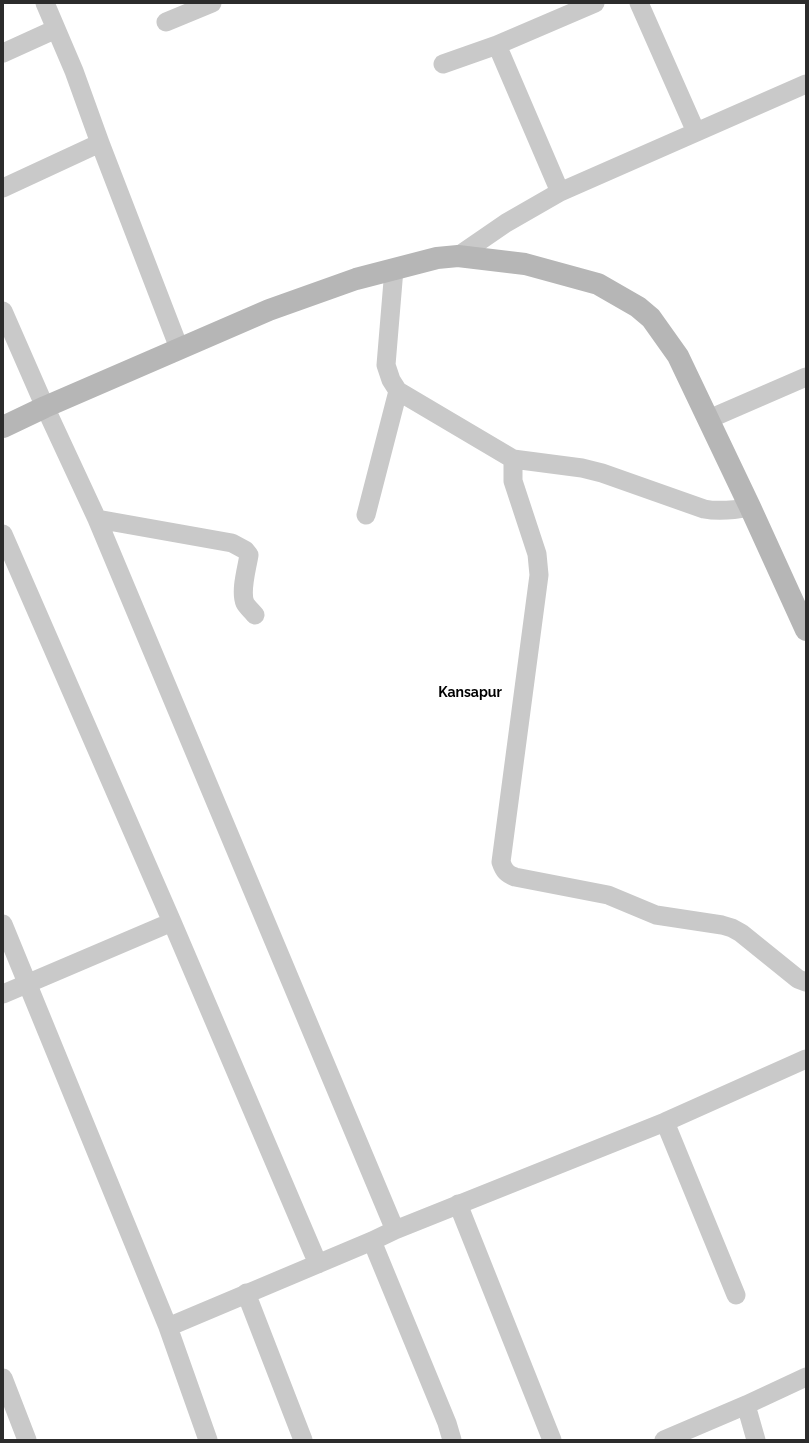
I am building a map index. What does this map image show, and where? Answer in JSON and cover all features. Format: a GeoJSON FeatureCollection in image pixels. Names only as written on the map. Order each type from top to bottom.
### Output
{"type":"FeatureCollection","features":[{"type":"Feature","properties":{"kind":"street"},"geometry":{"type":"LineString","coordinates":[[45,3],[74,71],[100,143],[179,348]]}},
{"type":"Feature","properties":{"kind":"street"},"geometry":{"type":"LineString","coordinates":[[166,22],[212,3]]}},
{"type":"Feature","properties":{"kind":"street"},"geometry":{"type":"LineString","coordinates":[[443,64],[497,45],[595,3]]}},
{"type":"Feature","properties":{"kind":"street"},"geometry":{"type":"LineString","coordinates":[[639,3],[696,132]]}},
{"type":"Feature","properties":{"kind":"street"},"geometry":{"type":"LineString","coordinates":[[3,52],[56,29]]}},
{"type":"Feature","properties":{"kind":"street"},"geometry":{"type":"LineString","coordinates":[[497,45],[560,192]]}},
{"type":"Feature","properties":{"kind":"street"},"geometry":{"type":"LineString","coordinates":[[458,256],[506,223],[560,192],[806,84]]}},
{"type":"Feature","properties":{"kind":"street"},"geometry":{"type":"LineString","coordinates":[[3,188],[100,143]]}},
{"type":"Feature","properties":{"kind":"street"},"geometry":{"type":"LineString","coordinates":[[3,427],[44,407],[269,310],[356,279],[437,258],[458,256],[525,264],[598,284],[638,307],[651,318],[678,356],[709,419],[806,630]]}},
{"type":"Feature","properties":{"kind":"street"},"geometry":{"type":"LineString","coordinates":[[394,269],[386,365],[391,380],[398,391],[513,459],[576,467],[602,473],[713,511],[750,507]]}},
{"type":"Feature","properties":{"kind":"street"},"geometry":{"type":"LineString","coordinates":[[3,311],[44,407],[97,519],[395,1230]]}},
{"type":"Feature","properties":{"kind":"street"},"geometry":{"type":"LineString","coordinates":[[709,419],[806,378]]}},
{"type":"Feature","properties":{"kind":"street"},"geometry":{"type":"LineString","coordinates":[[366,515],[398,391]]}},
{"type":"Feature","properties":{"kind":"street"},"geometry":{"type":"LineString","coordinates":[[513,459],[512,481],[537,554],[538,575],[501,862],[503,868],[506,872],[515,877],[608,895],[656,915],[722,924],[741,933],[798,979],[806,982]]}},
{"type":"Feature","properties":{"kind":"street"},"geometry":{"type":"LineString","coordinates":[[97,519],[232,543],[240,547],[249,555],[243,592],[244,598],[246,604],[255,615]]}},
{"type":"Feature","properties":{"kind":"street"},"geometry":{"type":"LineString","coordinates":[[3,534],[172,922],[318,1264]]}},
{"type":"Feature","properties":{"kind":"street"},"geometry":{"type":"LineString","coordinates":[[3,994],[172,922]]}},
{"type":"Feature","properties":{"kind":"street"},"geometry":{"type":"LineString","coordinates":[[3,924],[168,1327],[208,1440]]}},
{"type":"Feature","properties":{"kind":"street"},"geometry":{"type":"LineString","coordinates":[[168,1327],[458,1204],[665,1122],[806,1059]]}},
{"type":"Feature","properties":{"kind":"street"},"geometry":{"type":"LineString","coordinates":[[665,1122],[736,1295]]}},
{"type":"Feature","properties":{"kind":"street"},"geometry":{"type":"LineString","coordinates":[[458,1204],[552,1440]]}},
{"type":"Feature","properties":{"kind":"street"},"geometry":{"type":"LineString","coordinates":[[372,1241],[447,1423],[452,1440]]}},
{"type":"Feature","properties":{"kind":"street"},"geometry":{"type":"LineString","coordinates":[[246,1293],[303,1440]]}},
{"type":"Feature","properties":{"kind":"street"},"geometry":{"type":"LineString","coordinates":[[664,1440],[746,1405],[806,1377]]}},
{"type":"Feature","properties":{"kind":"street"},"geometry":{"type":"LineString","coordinates":[[3,1378],[27,1440]]}},
{"type":"Feature","properties":{"kind":"street"},"geometry":{"type":"LineString","coordinates":[[746,1405],[756,1440]]}},
{"type":"Feature","properties":{"kind":"district","name":"Kansapur"},"geometry":{"type":"Point","coordinates":[470,693]}}]}
